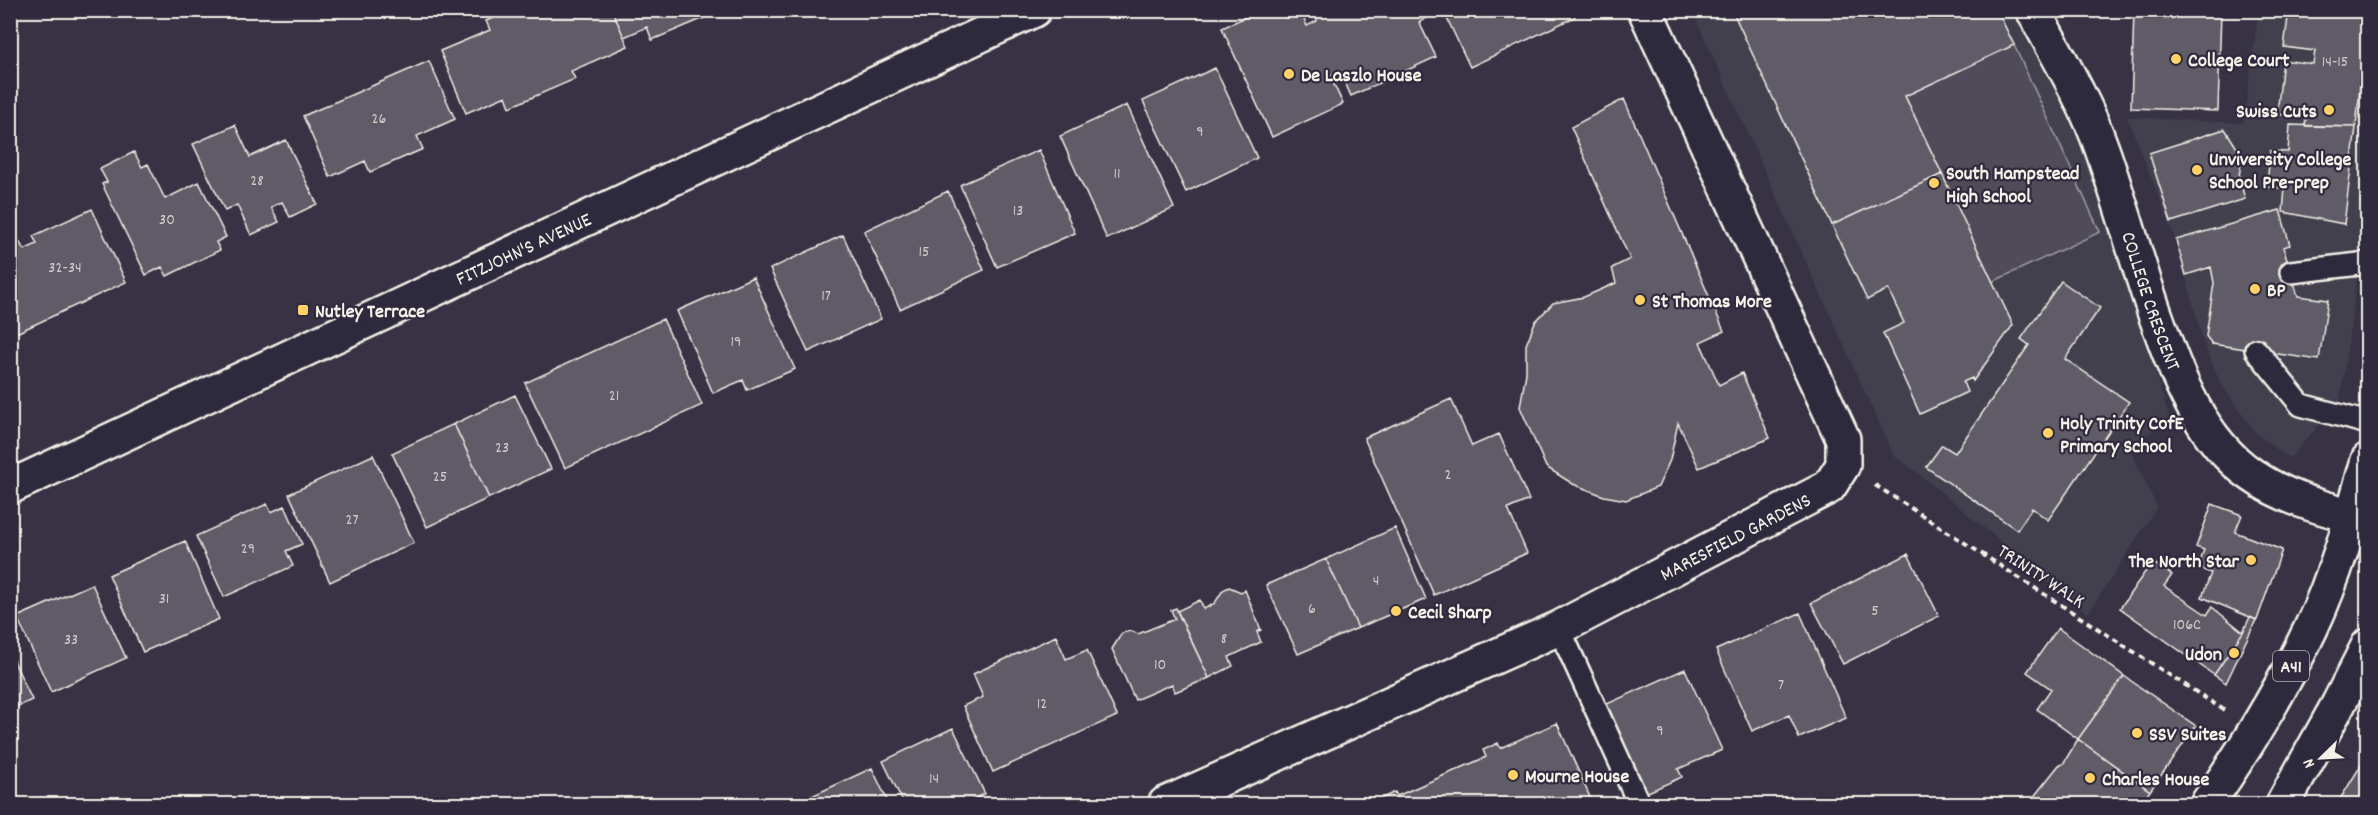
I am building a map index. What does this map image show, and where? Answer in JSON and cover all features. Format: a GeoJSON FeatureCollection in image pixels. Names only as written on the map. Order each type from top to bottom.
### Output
{"type":"FeatureCollection","features":[{"type":"Feature","properties":{"kind":"main road","name":"FITZJOHN'S AVENUE"},"geometry":{"type":"LineString","coordinates":[[10,487],[1034,10]]}},
{"type":"Feature","properties":{"kind":"main road"},"geometry":{"type":"LineString","coordinates":[[1645,10],[1843,439],[1843,465]]}},
{"type":"Feature","properties":{"kind":"main road","name":"COLLEGE CRESCENT"},"geometry":{"type":"LineString","coordinates":[[2033,10],[2075,88],[2102,147],[2131,245],[2170,355],[2189,400],[2216,441],[2252,475],[2315,506],[2352,516]]}},
{"type":"Feature","properties":{"kind":"main road","name":"A41"},"geometry":{"type":"LineString","coordinates":[[2207,804],[2266,714],[2307,637],[2332,575],[2352,516],[2367,460]]}},
{"type":"Feature","properties":{"kind":"main road","name":"MARESFIELD GARDENS"},"geometry":{"type":"LineString","coordinates":[[1165,804],[1558,628],[1829,488],[1843,465]]}},
{"type":"Feature","properties":{"kind":"main road"},"geometry":{"type":"LineString","coordinates":[[2283,804],[2338,705],[2367,646]]}},
{"type":"Feature","properties":{"kind":"lane"},"geometry":{"type":"LineString","coordinates":[[2291,272],[2367,263]]}},
{"type":"Feature","properties":{"kind":"lane"},"geometry":{"type":"LineString","coordinates":[[2256,350],[2301,405],[2367,423]]}},
{"type":"Feature","properties":{"kind":"lane"},"geometry":{"type":"LineString","coordinates":[[1558,628],[1639,804]]}},
{"type":"Feature","properties":{"kind":"path","name":"TRINITY WALK"},"geometry":{"type":"LineString","coordinates":[[1843,465],[2225,710]]}},
{"type":"Feature","properties":{"kind":"shaded area","name":"South Hampstead High School"},"geometry":{"type":"Polygon","coordinates":[[[1692,11],[2022,11],[2076,116],[2169,417],[2130,449],[2157,507],[2088,614],[1919,474],[1894,456],[1692,11]]]}},
{"type":"Feature","properties":{"kind":"shaded area"},"geometry":{"type":"Polygon","coordinates":[[[2259,11],[2367,11],[2367,204],[2340,401],[2290,458],[2253,430],[2220,382],[2203,342],[2176,240],[2127,117],[2243,123],[2259,11]]]}},
{"type":"Feature","properties":{"kind":"shaded area"},"geometry":{"type":"Polygon","coordinates":[[[2014,45],[2100,232],[1992,282],[1905,96],[2014,45]]]}},
{"type":"Feature","properties":{"kind":"building"},"geometry":{"type":"Polygon","coordinates":[[[511,10],[612,10],[628,46],[571,71],[575,79],[510,107],[506,96],[466,113],[440,51],[490,30],[486,21],[511,10]]]}},
{"type":"Feature","properties":{"kind":"building"},"geometry":{"type":"Polygon","coordinates":[[[612,10],[715,10],[716,13],[652,40],[647,27],[624,37],[612,10]]]}},
{"type":"Feature","properties":{"kind":"building","name":"De Laszlo House"},"geometry":{"type":"Polygon","coordinates":[[[1260,10],[1300,10],[1307,26],[1317,21],[1312,10],[1443,10],[1419,22],[1436,57],[1351,96],[1340,71],[1330,76],[1343,104],[1272,137],[1222,28],[1260,10]]]}},
{"type":"Feature","properties":{"kind":"building","name":"De Laszlo House"},"geometry":{"type":"Polygon","coordinates":[[[1443,10],[1572,10],[1575,17],[1470,67],[1443,10]]]}},
{"type":"Feature","properties":{"kind":"building"},"geometry":{"type":"Polygon","coordinates":[[[1732,10],[1997,10],[2014,45],[1905,96],[1942,174],[1832,225],[1732,10]]]}},
{"type":"Feature","properties":{"kind":"building","name":"College Court"},"geometry":{"type":"Polygon","coordinates":[[[2134,10],[2221,10],[2218,111],[2131,108],[2134,10]]]}},
{"type":"Feature","properties":{"kind":"building"},"geometry":{"type":"Polygon","coordinates":[[[2289,10],[2368,10],[2356,127],[2305,126],[2306,118],[2277,114],[2283,60],[2313,64],[2315,51],[2284,47],[2289,10]]]}},
{"type":"Feature","properties":{"kind":"building"},"geometry":{"type":"Polygon","coordinates":[[[429,61],[455,119],[417,136],[423,149],[370,172],[365,161],[330,177],[303,116],[429,61]]]}},
{"type":"Feature","properties":{"kind":"building"},"geometry":{"type":"Polygon","coordinates":[[[1215,68],[1257,158],[1186,192],[1143,101],[1215,68]]]}},
{"type":"Feature","properties":{"kind":"building","name":"St Thomas More"},"geometry":{"type":"Polygon","coordinates":[[[1624,99],[1724,331],[1700,342],[1719,385],[1742,373],[1770,438],[1699,468],[1678,423],[1670,460],[1658,487],[1626,500],[1604,496],[1573,484],[1546,467],[1520,407],[1526,373],[1526,345],[1535,322],[1553,303],[1584,297],[1616,283],[1612,268],[1630,259],[1571,127],[1624,99]]]}},
{"type":"Feature","properties":{"kind":"building"},"geometry":{"type":"Polygon","coordinates":[[[1127,105],[1174,208],[1107,239],[1060,136],[1127,105]]]}},
{"type":"Feature","properties":{"kind":"building"},"geometry":{"type":"Polygon","coordinates":[[[235,125],[250,157],[286,140],[317,204],[290,217],[282,202],[271,207],[279,222],[251,235],[237,205],[225,211],[193,144],[235,125]]]}},
{"type":"Feature","properties":{"kind":"building"},"geometry":{"type":"Polygon","coordinates":[[[2290,125],[2356,127],[2344,224],[2283,212],[2285,188],[2267,187],[2270,151],[2288,152],[2290,125]]]}},
{"type":"Feature","properties":{"kind":"building","name":"Unviversity College School Pre-prep"},"geometry":{"type":"Polygon","coordinates":[[[2225,129],[2237,148],[2241,163],[2239,177],[2245,199],[2171,222],[2149,153],[2225,129]]]}},
{"type":"Feature","properties":{"kind":"building"},"geometry":{"type":"Polygon","coordinates":[[[1039,150],[1075,233],[997,267],[960,185],[1039,150]]]}},
{"type":"Feature","properties":{"kind":"building"},"geometry":{"type":"Polygon","coordinates":[[[134,152],[142,167],[148,164],[165,199],[199,182],[226,237],[216,242],[220,250],[167,276],[162,267],[146,275],[102,184],[107,182],[100,169],[134,152]]]}},
{"type":"Feature","properties":{"kind":"building"},"geometry":{"type":"Polygon","coordinates":[[[1942,174],[2013,325],[1973,381],[1972,378],[1963,382],[1967,392],[1920,414],[1883,333],[1904,323],[1888,289],[1867,300],[1832,225],[1942,174]]]}},
{"type":"Feature","properties":{"kind":"building"},"geometry":{"type":"Polygon","coordinates":[[[948,191],[984,270],[900,309],[864,231],[948,191]]]}},
{"type":"Feature","properties":{"kind":"building"},"geometry":{"type":"Polygon","coordinates":[[[92,209],[126,282],[10,336],[10,245],[19,241],[24,250],[37,244],[33,236],[92,209]]]}},
{"type":"Feature","properties":{"kind":"building","name":"BP"},"geometry":{"type":"Polygon","coordinates":[[[2280,210],[2290,245],[2283,247],[2298,296],[2328,300],[2319,360],[2212,344],[2206,336],[2214,283],[2211,267],[2186,275],[2176,240],[2280,210]]]}},
{"type":"Feature","properties":{"kind":"building"},"geometry":{"type":"Polygon","coordinates":[[[843,235],[881,319],[808,352],[770,269],[843,235]]]}},
{"type":"Feature","properties":{"kind":"building"},"geometry":{"type":"Polygon","coordinates":[[[753,277],[795,369],[747,390],[743,380],[713,393],[677,311],[753,277]]]}},
{"type":"Feature","properties":{"kind":"building"},"geometry":{"type":"Polygon","coordinates":[[[2061,281],[2100,308],[2065,359],[2129,402],[2048,520],[2032,508],[2017,530],[1926,467],[1942,445],[1955,453],[2029,345],[2021,339],[2061,281]]]}},
{"type":"Feature","properties":{"kind":"building"},"geometry":{"type":"Polygon","coordinates":[[[663,319],[702,405],[565,468],[525,383],[663,319]]]}},
{"type":"Feature","properties":{"kind":"building"},"geometry":{"type":"Polygon","coordinates":[[[515,395],[551,469],[489,498],[454,424],[515,395]]]}},
{"type":"Feature","properties":{"kind":"building"},"geometry":{"type":"Polygon","coordinates":[[[1451,399],[1472,446],[1499,434],[1529,500],[1508,509],[1527,553],[1434,595],[1364,438],[1451,399]]]}},
{"type":"Feature","properties":{"kind":"building"},"geometry":{"type":"Polygon","coordinates":[[[454,424],[489,498],[427,527],[392,453],[454,424]]]}},
{"type":"Feature","properties":{"kind":"building"},"geometry":{"type":"Polygon","coordinates":[[[373,455],[414,543],[330,582],[289,494],[373,455]]]}},
{"type":"Feature","properties":{"kind":"building"},"geometry":{"type":"Polygon","coordinates":[[[267,504],[271,512],[285,506],[302,544],[286,551],[293,566],[224,597],[196,536],[267,504]]]}},
{"type":"Feature","properties":{"kind":"building"},"geometry":{"type":"Polygon","coordinates":[[[2212,504],[2242,515],[2235,532],[2282,550],[2257,620],[2202,597],[2211,573],[2198,568],[2204,550],[2196,547],[2212,504]]]}},
{"type":"Feature","properties":{"kind":"building"},"geometry":{"type":"Polygon","coordinates":[[[1395,528],[1426,599],[1358,628],[1326,559],[1395,528]]]}},
{"type":"Feature","properties":{"kind":"building"},"geometry":{"type":"Polygon","coordinates":[[[185,541],[219,619],[143,652],[109,575],[185,541]]]}},
{"type":"Feature","properties":{"kind":"building"},"geometry":{"type":"Polygon","coordinates":[[[1908,554],[1939,616],[1843,664],[1811,603],[1908,554]]]}},
{"type":"Feature","properties":{"kind":"building"},"geometry":{"type":"Polygon","coordinates":[[[1326,559],[1358,628],[1298,654],[1266,585],[1326,559]]]}},
{"type":"Feature","properties":{"kind":"building"},"geometry":{"type":"Polygon","coordinates":[[[2152,562],[2172,575],[2164,586],[2207,615],[2212,607],[2243,632],[2214,675],[2120,608],[2152,562]]]}},
{"type":"Feature","properties":{"kind":"building"},"geometry":{"type":"Polygon","coordinates":[[[92,584],[126,658],[51,692],[17,617],[92,584]]]}},
{"type":"Feature","properties":{"kind":"building"},"geometry":{"type":"Polygon","coordinates":[[[1229,587],[1241,592],[1245,590],[1261,630],[1257,632],[1261,642],[1229,657],[1233,666],[1209,678],[1177,611],[1200,600],[1204,609],[1215,603],[1223,590],[1229,587]]]}},
{"type":"Feature","properties":{"kind":"building"},"geometry":{"type":"Polygon","coordinates":[[[1176,608],[1209,678],[1175,692],[1172,684],[1135,700],[1112,649],[1122,633],[1131,631],[1138,634],[1175,619],[1171,610],[1176,608]]]}},
{"type":"Feature","properties":{"kind":"building"},"geometry":{"type":"Polygon","coordinates":[[[1800,613],[1846,718],[1799,738],[1789,715],[1752,731],[1716,650],[1800,613]]]}},
{"type":"Feature","properties":{"kind":"building","name":"Udon"},"geometry":{"type":"Polygon","coordinates":[[[2250,617],[2256,620],[2226,683],[2214,675],[2243,632],[2250,617]]]}},
{"type":"Feature","properties":{"kind":"building"},"geometry":{"type":"Polygon","coordinates":[[[2058,628],[2124,676],[2078,739],[2037,709],[2051,689],[2027,672],[2058,628]]]}},
{"type":"Feature","properties":{"kind":"building"},"geometry":{"type":"Polygon","coordinates":[[[1056,636],[1066,659],[1087,650],[1117,716],[993,772],[963,706],[983,697],[973,674],[1056,636]]]}},
{"type":"Feature","properties":{"kind":"building"},"geometry":{"type":"Polygon","coordinates":[[[10,653],[32,700],[10,710],[10,653]]]}},
{"type":"Feature","properties":{"kind":"building"},"geometry":{"type":"Polygon","coordinates":[[[1685,669],[1722,750],[1678,769],[1682,777],[1639,796],[1598,708],[1685,669]]]}},
{"type":"Feature","properties":{"kind":"building","name":"SSV Suites"},"geometry":{"type":"Polygon","coordinates":[[[2124,676],[2196,726],[2150,791],[2078,739],[2124,676]]]}},
{"type":"Feature","properties":{"kind":"building","name":"Mourne House"},"geometry":{"type":"Polygon","coordinates":[[[1557,723],[1593,804],[1380,804],[1378,800],[1395,792],[1397,796],[1486,757],[1483,750],[1498,743],[1500,748],[1557,723]]]}},
{"type":"Feature","properties":{"kind":"building"},"geometry":{"type":"Polygon","coordinates":[[[953,728],[985,794],[963,804],[904,804],[883,761],[953,728]]]}},
{"type":"Feature","properties":{"kind":"building","name":"Charles House"},"geometry":{"type":"Polygon","coordinates":[[[2078,739],[2150,791],[2140,804],[2028,804],[2059,765],[2063,764],[2078,739]]]}},
{"type":"Feature","properties":{"kind":"building"},"geometry":{"type":"Polygon","coordinates":[[[2368,754],[2368,804],[2337,804],[2368,754]]]}},
{"type":"Feature","properties":{"kind":"building"},"geometry":{"type":"Polygon","coordinates":[[[872,768],[889,804],[803,804],[801,801],[872,768]]]}},
{"type":"Feature","properties":{"kind":"building"},"geometry":{"type":"Polygon","coordinates":[[[788,797],[791,804],[771,804],[788,797]]]}},
{"type":"Feature","properties":{"kind":"place","name":"College Court"},"geometry":{"type":"Point","coordinates":[2176,59]}},
{"type":"Feature","properties":{"kind":"place","name":"De Laszlo House"},"geometry":{"type":"Point","coordinates":[1289,74]}},
{"type":"Feature","properties":{"kind":"place","name":"Swiss Cuts"},"geometry":{"type":"Point","coordinates":[2329,110]}},
{"type":"Feature","properties":{"kind":"place","name":"Unviversity College School Pre-prep"},"geometry":{"type":"Point","coordinates":[2197,170]}},
{"type":"Feature","properties":{"kind":"place","name":"South Hampstead High School"},"geometry":{"type":"Point","coordinates":[1934,183]}},
{"type":"Feature","properties":{"kind":"place","name":"BP"},"geometry":{"type":"Point","coordinates":[2255,289]}},
{"type":"Feature","properties":{"kind":"place","name":"St Thomas More"},"geometry":{"type":"Point","coordinates":[1640,300]}},
{"type":"Feature","properties":{"kind":"place","name":"Nutley Terrace"},"geometry":{"type":"Point","coordinates":[303,310]}},
{"type":"Feature","properties":{"kind":"place","name":"Holy Trinity CofE Primary School"},"geometry":{"type":"Point","coordinates":[2048,433]}},
{"type":"Feature","properties":{"kind":"place","name":"The North Star"},"geometry":{"type":"Point","coordinates":[2251,560]}},
{"type":"Feature","properties":{"kind":"place","name":"Cecil Sharp"},"geometry":{"type":"Point","coordinates":[1396,611]}},
{"type":"Feature","properties":{"kind":"place","name":"Udon"},"geometry":{"type":"Point","coordinates":[2234,653]}},
{"type":"Feature","properties":{"kind":"place","name":"SSV Suites"},"geometry":{"type":"Point","coordinates":[2137,733]}},
{"type":"Feature","properties":{"kind":"place","name":"Mourne House"},"geometry":{"type":"Point","coordinates":[1513,775]}},
{"type":"Feature","properties":{"kind":"place","name":"Charles House"},"geometry":{"type":"Point","coordinates":[2090,778]}}]}
